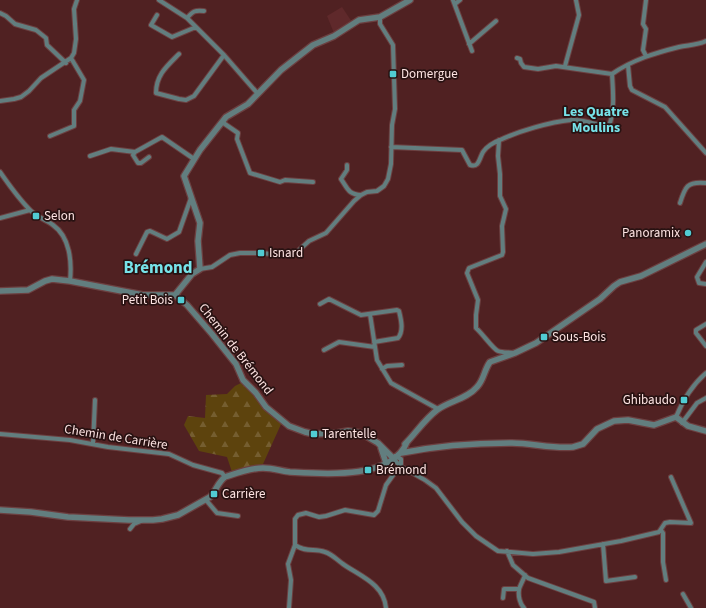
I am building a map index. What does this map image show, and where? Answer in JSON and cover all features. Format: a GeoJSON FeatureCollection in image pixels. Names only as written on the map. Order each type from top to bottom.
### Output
{"type":"FeatureCollection","features":[{"type":"Feature","properties":{"kind":"street"},"geometry":{"type":"LineString","coordinates":[[0,101],[14,100],[21,97],[41,78],[71,58],[74,53],[76,39],[74,9],[77,0]]}},
{"type":"Feature","properties":{"kind":"street"},"geometry":{"type":"LineString","coordinates":[[159,0],[187,18],[224,55],[258,94]]}},
{"type":"Feature","properties":{"kind":"street"},"geometry":{"type":"LineString","coordinates":[[200,269],[198,241],[200,224],[184,176],[194,159],[226,116],[248,104],[281,70],[313,45],[334,36],[359,20],[380,17],[410,0]]}},
{"type":"Feature","properties":{"kind":"street"},"geometry":{"type":"LineString","coordinates":[[460,0],[454,2],[472,51]]}},
{"type":"Feature","properties":{"kind":"street"},"geometry":{"type":"LineString","coordinates":[[565,66],[579,15],[576,0]]}},
{"type":"Feature","properties":{"kind":"street"},"geometry":{"type":"LineString","coordinates":[[646,0],[643,24],[646,29],[643,50],[646,56]]}},
{"type":"Feature","properties":{"kind":"street"},"geometry":{"type":"LineString","coordinates":[[187,18],[195,10],[204,11]]}},
{"type":"Feature","properties":{"kind":"street"},"geometry":{"type":"LineString","coordinates":[[0,13],[15,24],[36,30],[46,38],[47,45],[66,62]]}},
{"type":"Feature","properties":{"kind":"street"},"geometry":{"type":"LineString","coordinates":[[157,15],[151,25],[172,37],[196,27]]}},
{"type":"Feature","properties":{"kind":"street"},"geometry":{"type":"LineString","coordinates":[[0,291],[28,290],[49,280],[70,281],[143,296],[175,295],[192,274],[200,269],[208,268],[230,255],[240,253],[291,254],[298,251],[309,241],[326,233],[361,195],[367,192],[377,191],[384,186],[390,170],[392,125],[395,109],[393,46],[380,24],[380,17]]}},
{"type":"Feature","properties":{"kind":"street"},"geometry":{"type":"LineString","coordinates":[[469,44],[496,21]]}},
{"type":"Feature","properties":{"kind":"street"},"geometry":{"type":"LineString","coordinates":[[517,58],[520,59],[524,67],[538,69],[565,66],[580,70],[612,74],[622,67],[646,56],[684,46],[699,44],[706,41]]}},
{"type":"Feature","properties":{"kind":"street"},"geometry":{"type":"LineString","coordinates":[[179,54],[159,75],[156,85],[156,92],[186,100],[194,96],[224,55]]}},
{"type":"Feature","properties":{"kind":"street"},"geometry":{"type":"LineString","coordinates":[[50,136],[74,126],[74,110],[80,101],[84,80],[71,58]]}},
{"type":"Feature","properties":{"kind":"street"},"geometry":{"type":"LineString","coordinates":[[628,65],[630,86],[632,90],[665,107],[706,153]]}},
{"type":"Feature","properties":{"kind":"street"},"geometry":{"type":"LineString","coordinates":[[391,147],[462,150],[470,166],[474,166],[477,165],[483,152],[499,140],[543,125],[571,120],[588,122],[606,127],[609,126],[613,112],[612,74]]}},
{"type":"Feature","properties":{"kind":"street"},"geometry":{"type":"LineString","coordinates":[[222,122],[238,133],[237,139],[250,173],[280,182],[285,180],[313,182]]}},
{"type":"Feature","properties":{"kind":"street"},"geometry":{"type":"LineString","coordinates":[[90,156],[111,149],[135,152],[162,137],[194,159]]}},
{"type":"Feature","properties":{"kind":"street"},"geometry":{"type":"LineString","coordinates":[[499,140],[498,156],[500,196],[506,209],[502,226],[503,252],[502,255],[469,268],[467,273],[478,300],[476,328],[498,351],[515,353]]}},
{"type":"Feature","properties":{"kind":"street"},"geometry":{"type":"LineString","coordinates":[[135,152],[133,155],[138,163],[141,163],[149,157]]}},
{"type":"Feature","properties":{"kind":"street"},"geometry":{"type":"LineString","coordinates":[[347,166],[347,170],[342,178],[350,192],[361,195]]}},
{"type":"Feature","properties":{"kind":"street"},"geometry":{"type":"LineString","coordinates":[[0,172],[7,183],[30,210],[36,216],[53,225],[60,232],[70,254],[70,281]]}},
{"type":"Feature","properties":{"kind":"street"},"geometry":{"type":"LineString","coordinates":[[680,204],[685,189],[696,182],[706,183]]}},
{"type":"Feature","properties":{"kind":"street"},"geometry":{"type":"LineString","coordinates":[[136,254],[147,232],[150,231],[167,239],[179,232],[191,198]]}},
{"type":"Feature","properties":{"kind":"street"},"geometry":{"type":"LineString","coordinates":[[0,218],[30,210]]}},
{"type":"Feature","properties":{"kind":"street"},"geometry":{"type":"LineString","coordinates":[[0,510],[32,512],[68,517],[129,520],[162,519],[178,515],[206,500],[214,494],[221,480],[225,477],[264,468],[290,472],[344,473],[368,470],[386,463],[399,453],[423,422],[438,409],[473,391],[482,380],[490,362],[515,353],[540,340],[600,299],[620,282],[641,276],[706,244]]}},
{"type":"Feature","properties":{"kind":"street"},"geometry":{"type":"LineString","coordinates":[[706,262],[697,277],[699,283],[706,284]]}},
{"type":"Feature","properties":{"kind":"street","name":"Chemin de Brémond"},"geometry":{"type":"LineString","coordinates":[[175,295],[204,323],[236,364],[243,380],[256,393],[266,407],[288,426],[314,434],[354,431],[361,433],[399,453]]}},
{"type":"Feature","properties":{"kind":"street"},"geometry":{"type":"LineString","coordinates":[[320,304],[329,299],[361,315],[396,310],[400,313],[401,331],[398,338],[374,345],[339,342],[324,350]]}},
{"type":"Feature","properties":{"kind":"street"},"geometry":{"type":"LineString","coordinates":[[370,314],[377,360],[391,383],[438,409]]}},
{"type":"Feature","properties":{"kind":"street"},"geometry":{"type":"LineString","coordinates":[[706,324],[696,330],[696,333],[706,346]]}},
{"type":"Feature","properties":{"kind":"street"},"geometry":{"type":"LineString","coordinates":[[382,369],[387,366],[402,365]]}},
{"type":"Feature","properties":{"kind":"street"},"geometry":{"type":"LineString","coordinates":[[399,453],[487,443],[573,447],[583,444],[597,429],[614,421],[628,420],[654,425],[676,417],[682,403],[693,385],[706,373]]}},
{"type":"Feature","properties":{"kind":"street"},"geometry":{"type":"LineString","coordinates":[[682,423],[697,403],[706,398]]}},
{"type":"Feature","properties":{"kind":"street"},"geometry":{"type":"LineString","coordinates":[[93,444],[95,400]]}},
{"type":"Feature","properties":{"kind":"street"},"geometry":{"type":"LineString","coordinates":[[676,417],[688,426],[706,431]]}},
{"type":"Feature","properties":{"kind":"street","name":"Chemin de Carrière"},"geometry":{"type":"LineString","coordinates":[[0,434],[70,440],[169,454],[193,465],[222,473],[225,477]]}},
{"type":"Feature","properties":{"kind":"street"},"geometry":{"type":"LineString","coordinates":[[378,443],[386,463]]}},
{"type":"Feature","properties":{"kind":"street"},"geometry":{"type":"LineString","coordinates":[[289,608],[291,580],[288,564],[295,545],[295,519],[298,515],[306,513],[319,517],[345,510],[374,515],[378,511],[386,485],[400,466],[399,453]]}},
{"type":"Feature","properties":{"kind":"street"},"geometry":{"type":"LineString","coordinates":[[400,466],[436,488],[462,522],[476,536],[498,551],[533,554],[559,552],[659,532],[665,523],[670,522],[691,523],[671,477]]}},
{"type":"Feature","properties":{"kind":"street"},"geometry":{"type":"LineString","coordinates":[[206,500],[217,513],[238,516]]}},
{"type":"Feature","properties":{"kind":"street"},"geometry":{"type":"LineString","coordinates":[[129,520],[130,529],[136,523],[145,520]]}},
{"type":"Feature","properties":{"kind":"street"},"geometry":{"type":"LineString","coordinates":[[661,530],[663,533],[663,562],[666,580]]}},
{"type":"Feature","properties":{"kind":"street"},"geometry":{"type":"LineString","coordinates":[[603,544],[606,581],[635,577]]}},
{"type":"Feature","properties":{"kind":"street"},"geometry":{"type":"LineString","coordinates":[[295,545],[304,550],[323,551],[330,554],[342,564],[372,582],[384,595],[386,608]]}},
{"type":"Feature","properties":{"kind":"street"},"geometry":{"type":"LineString","coordinates":[[507,551],[513,565],[528,578],[594,602],[595,608]]}},
{"type":"Feature","properties":{"kind":"street"},"geometry":{"type":"LineString","coordinates":[[524,608],[520,605],[519,589],[523,583],[525,575]]}},
{"type":"Feature","properties":{"kind":"street"},"geometry":{"type":"LineString","coordinates":[[503,598],[504,589],[519,589]]}},
{"type":"Feature","properties":{"kind":"street"},"geometry":{"type":"LineString","coordinates":[[683,594],[691,608]]}},
{"type":"Feature","properties":{"kind":"shaded area"},"geometry":{"type":"Polygon","coordinates":[[[342,7],[352,22],[334,33],[327,16],[342,7]]]}},
{"type":"Feature","properties":{"kind":"green space"},"geometry":{"type":"Polygon","coordinates":[[[243,382],[282,422],[263,464],[232,472],[227,457],[199,451],[184,425],[188,416],[205,418],[206,395],[227,394],[235,386],[243,382]]]}},
{"type":"Feature","properties":{"kind":"place","name":"Domergue"},"geometry":{"type":"Point","coordinates":[393,74]}},
{"type":"Feature","properties":{"kind":"place","name":"Selon"},"geometry":{"type":"Point","coordinates":[36,216]}},
{"type":"Feature","properties":{"kind":"place","name":"Panoramix"},"geometry":{"type":"Point","coordinates":[688,233]}},
{"type":"Feature","properties":{"kind":"place","name":"Isnard"},"geometry":{"type":"Point","coordinates":[261,253]}},
{"type":"Feature","properties":{"kind":"place","name":"Petit Bois"},"geometry":{"type":"Point","coordinates":[181,300]}},
{"type":"Feature","properties":{"kind":"place","name":"Sous-Bois"},"geometry":{"type":"Point","coordinates":[544,337]}},
{"type":"Feature","properties":{"kind":"place","name":"Ghibaudo"},"geometry":{"type":"Point","coordinates":[684,400]}},
{"type":"Feature","properties":{"kind":"place","name":"Tarentelle"},"geometry":{"type":"Point","coordinates":[314,434]}},
{"type":"Feature","properties":{"kind":"place","name":"Brémond"},"geometry":{"type":"Point","coordinates":[368,470]}},
{"type":"Feature","properties":{"kind":"place","name":"Carrière"},"geometry":{"type":"Point","coordinates":[214,494]}},
{"type":"Feature","properties":{"kind":"district","name":"Les Quatre Moulins"},"geometry":{"type":"Point","coordinates":[596,120]}},
{"type":"Feature","properties":{"kind":"district","name":"Brémond"},"geometry":{"type":"Point","coordinates":[158,268]}}]}
